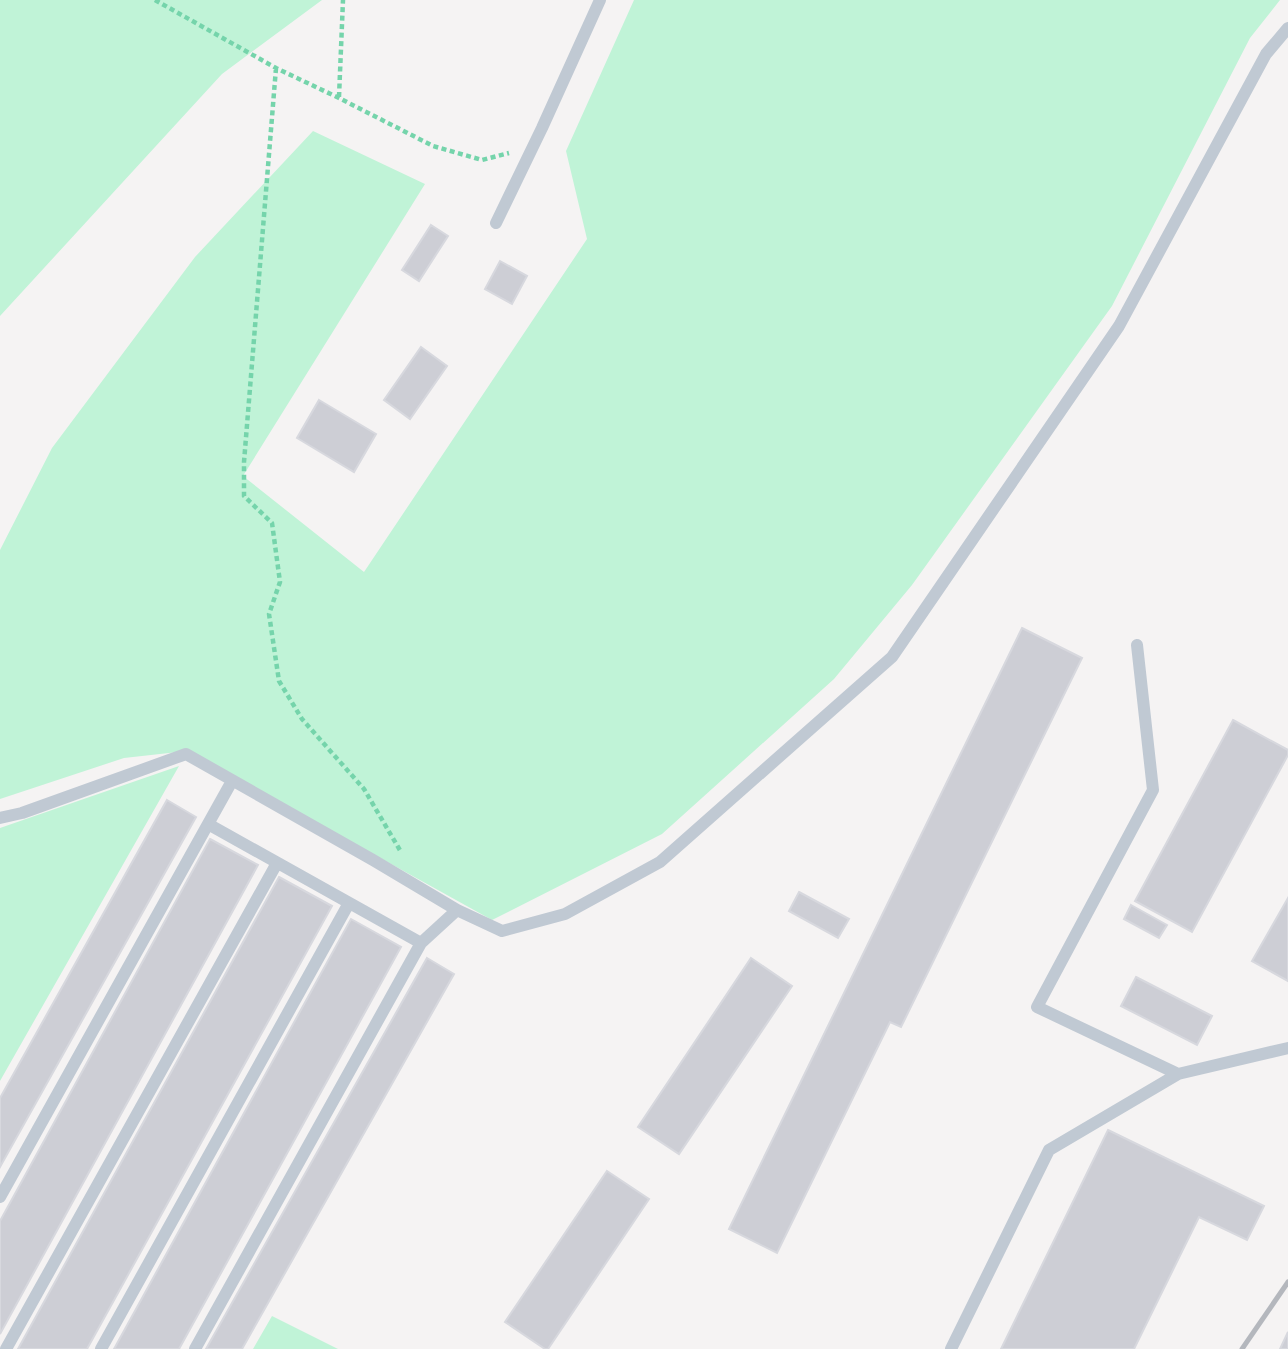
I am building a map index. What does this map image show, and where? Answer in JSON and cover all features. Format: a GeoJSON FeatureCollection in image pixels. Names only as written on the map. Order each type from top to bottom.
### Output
{"type":"FeatureCollection","features":[{"type":"Feature","properties":{"kind":"lane"},"geometry":{"type":"LineString","coordinates":[[496,223],[600,0]]}},
{"type":"Feature","properties":{"kind":"lane"},"geometry":{"type":"LineString","coordinates":[[0,818],[22,813],[186,754],[457,911],[502,931],[565,914],[660,862],[892,657],[1119,326],[1266,54],[1288,28]]}},
{"type":"Feature","properties":{"kind":"lane"},"geometry":{"type":"LineString","coordinates":[[1138,645],[1153,790],[1037,1007],[1178,1074]]}},
{"type":"Feature","properties":{"kind":"lane"},"geometry":{"type":"LineString","coordinates":[[0,1197],[232,781]]}},
{"type":"Feature","properties":{"kind":"lane"},"geometry":{"type":"LineString","coordinates":[[208,824],[421,943]]}},
{"type":"Feature","properties":{"kind":"lane"},"geometry":{"type":"LineString","coordinates":[[6,1349],[277,863]]}},
{"type":"Feature","properties":{"kind":"lane"},"geometry":{"type":"LineString","coordinates":[[102,1349],[349,903]]}},
{"type":"Feature","properties":{"kind":"lane"},"geometry":{"type":"LineString","coordinates":[[195,1349],[421,943],[457,911]]}},
{"type":"Feature","properties":{"kind":"lane"},"geometry":{"type":"LineString","coordinates":[[951,1349],[1049,1150],[1178,1074],[1288,1048]]}},
{"type":"Feature","properties":{"kind":"path"},"geometry":{"type":"LineString","coordinates":[[155,0],[276,68],[433,146],[482,160],[521,150],[542,128]]}},
{"type":"Feature","properties":{"kind":"path"},"geometry":{"type":"LineString","coordinates":[[339,97],[344,0]]}},
{"type":"Feature","properties":{"kind":"path"},"geometry":{"type":"LineString","coordinates":[[276,68],[244,462],[244,496],[272,523],[280,582],[269,614],[279,681],[302,719],[364,789],[402,853]]}},
{"type":"Feature","properties":{"kind":"green space"},"geometry":{"type":"Polygon","coordinates":[[[0,0],[322,0],[222,74],[0,316],[0,0]]]}},
{"type":"Feature","properties":{"kind":"green space"},"geometry":{"type":"Polygon","coordinates":[[[634,0],[1280,0],[1250,38],[1112,306],[912,585],[834,679],[662,834],[492,920],[187,751],[124,758],[0,799],[0,550],[52,448],[195,257],[313,131],[425,184],[243,476],[364,572],[587,239],[566,151],[634,0]]]}},
{"type":"Feature","properties":{"kind":"green space"},"geometry":{"type":"Polygon","coordinates":[[[179,766],[0,1081],[0,828],[179,766]]]}},
{"type":"Feature","properties":{"kind":"green space"},"geometry":{"type":"Polygon","coordinates":[[[272,1316],[338,1349],[253,1349],[272,1316]]]}},
{"type":"Feature","properties":{"kind":"building"},"geometry":{"type":"Polygon","coordinates":[[[431,225],[448,236],[419,281],[402,270],[431,225]]]}},
{"type":"Feature","properties":{"kind":"building"},"geometry":{"type":"Polygon","coordinates":[[[500,261],[527,276],[512,304],[485,289],[500,261]]]}},
{"type":"Feature","properties":{"kind":"building"},"geometry":{"type":"Polygon","coordinates":[[[421,347],[447,366],[410,419],[384,400],[421,347]]]}},
{"type":"Feature","properties":{"kind":"building"},"geometry":{"type":"Polygon","coordinates":[[[319,400],[376,434],[354,472],[297,438],[319,400]]]}},
{"type":"Feature","properties":{"kind":"building"},"geometry":{"type":"Polygon","coordinates":[[[1022,628],[1082,658],[901,1027],[890,1022],[777,1253],[729,1229],[1022,628]]]}},
{"type":"Feature","properties":{"kind":"building"},"geometry":{"type":"Polygon","coordinates":[[[1233,720],[1288,750],[1288,755],[1192,932],[1135,901],[1233,720]]]}},
{"type":"Feature","properties":{"kind":"building"},"geometry":{"type":"Polygon","coordinates":[[[167,800],[196,817],[0,1167],[0,1098],[167,800]]]}},
{"type":"Feature","properties":{"kind":"building"},"geometry":{"type":"Polygon","coordinates":[[[210,839],[258,865],[0,1334],[0,1221],[210,839]]]}},
{"type":"Feature","properties":{"kind":"building"},"geometry":{"type":"Polygon","coordinates":[[[279,877],[332,906],[87,1349],[18,1349],[279,877]]]}},
{"type":"Feature","properties":{"kind":"building"},"geometry":{"type":"Polygon","coordinates":[[[799,892],[849,919],[838,938],[789,911],[799,892]]]}},
{"type":"Feature","properties":{"kind":"building"},"geometry":{"type":"Polygon","coordinates":[[[1288,898],[1288,981],[1252,961],[1288,898]]]}},
{"type":"Feature","properties":{"kind":"building"},"geometry":{"type":"Polygon","coordinates":[[[1131,905],[1167,925],[1159,938],[1124,919],[1131,905]]]}},
{"type":"Feature","properties":{"kind":"building"},"geometry":{"type":"Polygon","coordinates":[[[351,919],[401,947],[179,1349],[114,1349],[351,919]]]}},
{"type":"Feature","properties":{"kind":"building"},"geometry":{"type":"Polygon","coordinates":[[[427,958],[454,974],[242,1349],[206,1349],[427,958]]]}},
{"type":"Feature","properties":{"kind":"building"},"geometry":{"type":"Polygon","coordinates":[[[751,958],[792,986],[679,1154],[638,1127],[751,958]]]}},
{"type":"Feature","properties":{"kind":"building"},"geometry":{"type":"Polygon","coordinates":[[[1136,977],[1212,1016],[1197,1045],[1121,1006],[1136,977]]]}},
{"type":"Feature","properties":{"kind":"building"},"geometry":{"type":"Polygon","coordinates":[[[1108,1130],[1264,1206],[1247,1240],[1199,1217],[1134,1349],[1001,1349],[1108,1130]]]}},
{"type":"Feature","properties":{"kind":"building"},"geometry":{"type":"Polygon","coordinates":[[[607,1171],[649,1199],[548,1349],[545,1349],[505,1322],[607,1171]]]}},
{"type":"Feature","properties":{"kind":"building"},"geometry":{"type":"Polygon","coordinates":[[[1288,1332],[1288,1349],[1280,1349],[1288,1332]]]}},
{"type":"Feature","properties":{"kind":"railway"},"geometry":{"type":"LineString","coordinates":[[1242,1349],[1288,1282]]}}]}
